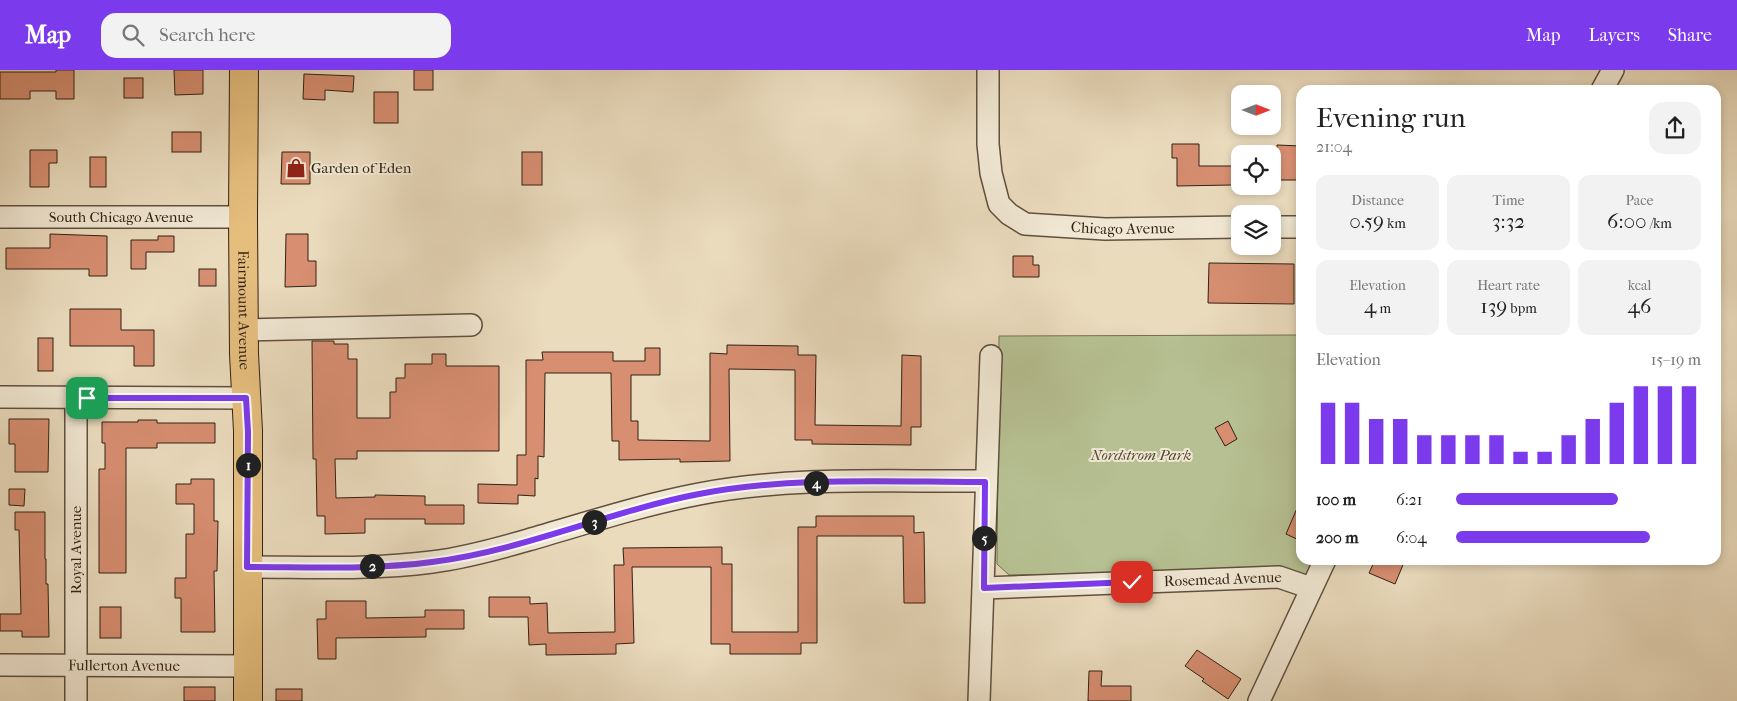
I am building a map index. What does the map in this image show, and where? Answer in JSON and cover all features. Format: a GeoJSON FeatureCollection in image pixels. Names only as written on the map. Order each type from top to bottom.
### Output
{"type":"FeatureCollection","features":[{"type":"Feature","properties":{"kind":"main road","name":"Fairmount Avenue"},"geometry":{"type":"LineString","coordinates":[[244,70],[243,217],[244,330],[248,432],[248,701]]}},
{"type":"Feature","properties":{"kind":"street","name":"Chicago Avenue"},"geometry":{"type":"LineString","coordinates":[[988,70],[988,144],[991,172],[999,204],[1025,224],[1096,229],[1231,228]]}},
{"type":"Feature","properties":{"kind":"street"},"geometry":{"type":"LineString","coordinates":[[1605,85],[1614,70]]}},
{"type":"Feature","properties":{"kind":"street","name":"South Chicago Avenue"},"geometry":{"type":"LineString","coordinates":[[0,217],[243,217]]}},
{"type":"Feature","properties":{"kind":"street"},"geometry":{"type":"LineString","coordinates":[[1281,227],[1296,227]]}},
{"type":"Feature","properties":{"kind":"street"},"geometry":{"type":"LineString","coordinates":[[244,330],[470,325]]}},
{"type":"Feature","properties":{"kind":"street"},"geometry":{"type":"LineString","coordinates":[[979,701],[984,588],[985,482],[991,356]]}},
{"type":"Feature","properties":{"kind":"street"},"geometry":{"type":"LineString","coordinates":[[0,398],[246,398]]}},
{"type":"Feature","properties":{"kind":"street","name":"Royal Avenue"},"geometry":{"type":"LineString","coordinates":[[76,398],[76,701]]}},
{"type":"Feature","properties":{"kind":"street"},"geometry":{"type":"LineString","coordinates":[[247,567],[356,567],[433,562],[494,550],[660,503],[700,494],[749,487],[801,483],[985,482]]}},
{"type":"Feature","properties":{"kind":"street"},"geometry":{"type":"LineString","coordinates":[[1258,701],[1322,565]]}},
{"type":"Feature","properties":{"kind":"street","name":"Rosemead Avenue"},"geometry":{"type":"LineString","coordinates":[[984,588],[1279,577],[1311,588]]}},
{"type":"Feature","properties":{"kind":"street","name":"Fullerton Avenue"},"geometry":{"type":"LineString","coordinates":[[0,665],[249,666]]}},
{"type":"Feature","properties":{"kind":"green space","name":"Nordstrom Park"},"geometry":{"type":"Polygon","coordinates":[[[1296,335],[1296,565],[1314,565],[1307,577],[1126,574],[1009,575],[997,564],[999,336],[1296,335]]]}},
{"type":"Feature","properties":{"kind":"building"},"geometry":{"type":"Polygon","coordinates":[[[56,70],[74,70],[74,99],[56,99],[56,91],[30,91],[30,99],[0,99],[0,72],[56,72],[56,70]]]}},
{"type":"Feature","properties":{"kind":"building"},"geometry":{"type":"Polygon","coordinates":[[[174,70],[203,70],[203,94],[175,95],[174,70]]]}},
{"type":"Feature","properties":{"kind":"building"},"geometry":{"type":"Polygon","coordinates":[[[414,70],[433,70],[433,90],[414,90],[414,70]]]}},
{"type":"Feature","properties":{"kind":"building"},"geometry":{"type":"Polygon","coordinates":[[[304,74],[354,76],[353,92],[325,90],[325,100],[303,99],[304,74]]]}},
{"type":"Feature","properties":{"kind":"building"},"geometry":{"type":"Polygon","coordinates":[[[124,78],[143,78],[143,98],[124,98],[124,78]]]}},
{"type":"Feature","properties":{"kind":"building"},"geometry":{"type":"Polygon","coordinates":[[[374,92],[398,92],[398,123],[374,123],[374,92]]]}},
{"type":"Feature","properties":{"kind":"building"},"geometry":{"type":"Polygon","coordinates":[[[172,132],[201,132],[201,152],[172,152],[172,132]]]}},
{"type":"Feature","properties":{"kind":"building"},"geometry":{"type":"Polygon","coordinates":[[[1172,144],[1199,144],[1199,166],[1231,166],[1231,185],[1177,186],[1177,158],[1172,158],[1172,144]]]}},
{"type":"Feature","properties":{"kind":"building"},"geometry":{"type":"Polygon","coordinates":[[[1281,145],[1296,146],[1296,180],[1281,180],[1281,145]]]}},
{"type":"Feature","properties":{"kind":"building"},"geometry":{"type":"Polygon","coordinates":[[[30,150],[57,150],[57,163],[49,163],[49,187],[30,187],[30,150]]]}},
{"type":"Feature","properties":{"kind":"building","name":"Garden of Eden"},"geometry":{"type":"Polygon","coordinates":[[[282,152],[310,152],[310,184],[281,184],[282,152]]]}},
{"type":"Feature","properties":{"kind":"building"},"geometry":{"type":"Polygon","coordinates":[[[522,152],[542,152],[542,185],[522,185],[522,152]]]}},
{"type":"Feature","properties":{"kind":"building"},"geometry":{"type":"Polygon","coordinates":[[[90,157],[106,157],[106,187],[90,187],[90,157]]]}},
{"type":"Feature","properties":{"kind":"building"},"geometry":{"type":"Polygon","coordinates":[[[50,234],[107,236],[107,276],[89,276],[89,269],[6,269],[6,248],[50,248],[50,234]]]}},
{"type":"Feature","properties":{"kind":"building"},"geometry":{"type":"Polygon","coordinates":[[[286,234],[308,234],[308,261],[316,261],[316,286],[285,287],[286,234]]]}},
{"type":"Feature","properties":{"kind":"building"},"geometry":{"type":"Polygon","coordinates":[[[158,236],[174,236],[174,252],[146,252],[146,269],[131,269],[131,240],[158,240],[158,236]]]}},
{"type":"Feature","properties":{"kind":"building"},"geometry":{"type":"Polygon","coordinates":[[[1013,256],[1033,256],[1033,265],[1039,265],[1039,277],[1013,277],[1013,256]]]}},
{"type":"Feature","properties":{"kind":"building"},"geometry":{"type":"Polygon","coordinates":[[[1209,263],[1294,264],[1294,304],[1208,303],[1209,263]]]}},
{"type":"Feature","properties":{"kind":"building"},"geometry":{"type":"Polygon","coordinates":[[[199,269],[216,269],[216,286],[199,286],[199,269]]]}},
{"type":"Feature","properties":{"kind":"building"},"geometry":{"type":"Polygon","coordinates":[[[70,309],[121,309],[121,330],[154,330],[154,366],[134,366],[134,346],[70,346],[70,309]]]}},
{"type":"Feature","properties":{"kind":"building"},"geometry":{"type":"Polygon","coordinates":[[[38,338],[53,338],[53,371],[38,371],[38,338]]]}},
{"type":"Feature","properties":{"kind":"building"},"geometry":{"type":"Polygon","coordinates":[[[312,341],[334,341],[334,344],[348,344],[348,359],[357,359],[357,418],[390,418],[390,392],[396,392],[396,378],[405,378],[405,364],[432,364],[432,354],[446,354],[446,366],[499,366],[499,451],[357,451],[357,459],[335,459],[336,498],[375,497],[375,495],[425,496],[425,505],[464,505],[464,524],[425,524],[425,519],[365,519],[365,533],[325,534],[325,516],[317,516],[316,459],[313,459],[312,341]]]}},
{"type":"Feature","properties":{"kind":"building"},"geometry":{"type":"Polygon","coordinates":[[[727,345],[798,346],[798,355],[816,355],[815,425],[901,426],[902,355],[921,356],[921,427],[911,427],[911,445],[812,444],[812,440],[795,440],[795,370],[729,369],[730,461],[680,462],[680,459],[619,460],[619,441],[612,441],[611,373],[545,373],[544,457],[538,456],[538,479],[535,478],[535,496],[518,495],[518,504],[478,503],[478,484],[517,485],[517,455],[526,455],[526,360],[543,360],[542,352],[613,352],[613,361],[645,361],[645,348],[660,348],[660,375],[631,375],[631,421],[638,421],[638,440],[710,441],[710,353],[727,354],[727,345]]]}},
{"type":"Feature","properties":{"kind":"building"},"geometry":{"type":"Polygon","coordinates":[[[9,419],[49,419],[48,472],[15,472],[15,444],[9,444],[9,419]]]}},
{"type":"Feature","properties":{"kind":"building"},"geometry":{"type":"Polygon","coordinates":[[[138,420],[157,420],[157,423],[215,423],[215,443],[157,443],[157,448],[126,448],[126,573],[99,573],[99,469],[105,469],[105,443],[102,443],[102,422],[138,422],[138,420]]]}},
{"type":"Feature","properties":{"kind":"building"},"geometry":{"type":"Polygon","coordinates":[[[1228,421],[1237,439],[1225,446],[1215,428],[1228,421]]]}},
{"type":"Feature","properties":{"kind":"building"},"geometry":{"type":"Polygon","coordinates":[[[191,479],[214,479],[214,521],[218,521],[217,571],[214,571],[215,632],[181,632],[181,598],[175,598],[175,578],[186,578],[186,534],[194,534],[194,504],[176,504],[176,484],[191,484],[191,479]]]}},
{"type":"Feature","properties":{"kind":"building"},"geometry":{"type":"Polygon","coordinates":[[[9,489],[25,489],[24,506],[9,505],[9,489]]]}},
{"type":"Feature","properties":{"kind":"building"},"geometry":{"type":"Polygon","coordinates":[[[1296,511],[1296,539],[1286,534],[1296,511]]]}},
{"type":"Feature","properties":{"kind":"building"},"geometry":{"type":"Polygon","coordinates":[[[15,512],[45,512],[45,559],[46,584],[48,584],[49,637],[22,637],[22,631],[0,631],[0,614],[21,614],[19,530],[15,530],[15,512]]]}},
{"type":"Feature","properties":{"kind":"building"},"geometry":{"type":"Polygon","coordinates":[[[816,516],[914,516],[914,533],[924,532],[925,603],[904,603],[903,536],[817,536],[817,643],[801,643],[801,654],[730,654],[730,644],[711,644],[711,567],[632,567],[634,643],[616,644],[616,654],[546,655],[546,644],[529,645],[528,617],[489,617],[489,597],[530,597],[530,604],[547,603],[548,633],[615,632],[614,565],[624,565],[623,548],[722,547],[722,564],[732,564],[732,632],[798,632],[798,527],[816,527],[816,516]]]}},
{"type":"Feature","properties":{"kind":"building"},"geometry":{"type":"Polygon","coordinates":[[[1373,565],[1403,565],[1395,584],[1369,573],[1373,565]]]}},
{"type":"Feature","properties":{"kind":"building"},"geometry":{"type":"Polygon","coordinates":[[[326,601],[366,601],[366,618],[425,617],[425,610],[464,610],[464,629],[426,629],[426,637],[336,638],[336,659],[318,659],[317,619],[326,619],[326,601]]]}},
{"type":"Feature","properties":{"kind":"building"},"geometry":{"type":"Polygon","coordinates":[[[100,607],[121,607],[121,638],[100,638],[100,607]]]}},
{"type":"Feature","properties":{"kind":"building"},"geometry":{"type":"Polygon","coordinates":[[[1197,650],[1241,679],[1228,699],[1202,681],[1204,679],[1185,666],[1197,650]]]}},
{"type":"Feature","properties":{"kind":"building"},"geometry":{"type":"Polygon","coordinates":[[[1089,671],[1102,671],[1101,686],[1131,686],[1131,701],[1088,701],[1089,671]]]}},
{"type":"Feature","properties":{"kind":"building"},"geometry":{"type":"Polygon","coordinates":[[[184,687],[215,687],[215,701],[184,701],[184,687]]]}},
{"type":"Feature","properties":{"kind":"building"},"geometry":{"type":"Polygon","coordinates":[[[276,689],[302,689],[302,701],[276,701],[276,689]]]}},
{"type":"Feature","properties":{"kind":"place","name":"Garden of Eden"},"geometry":{"type":"Point","coordinates":[296,168]}},
{"type":"Feature","properties":{"kind":"route"},"geometry":{"type":"LineString","coordinates":[[87,398],[246,398],[248,432],[247,567],[356,567],[433,562],[494,550],[660,503],[700,494],[749,487],[801,483],[985,482],[984,588],[1132,582]]}}]}
